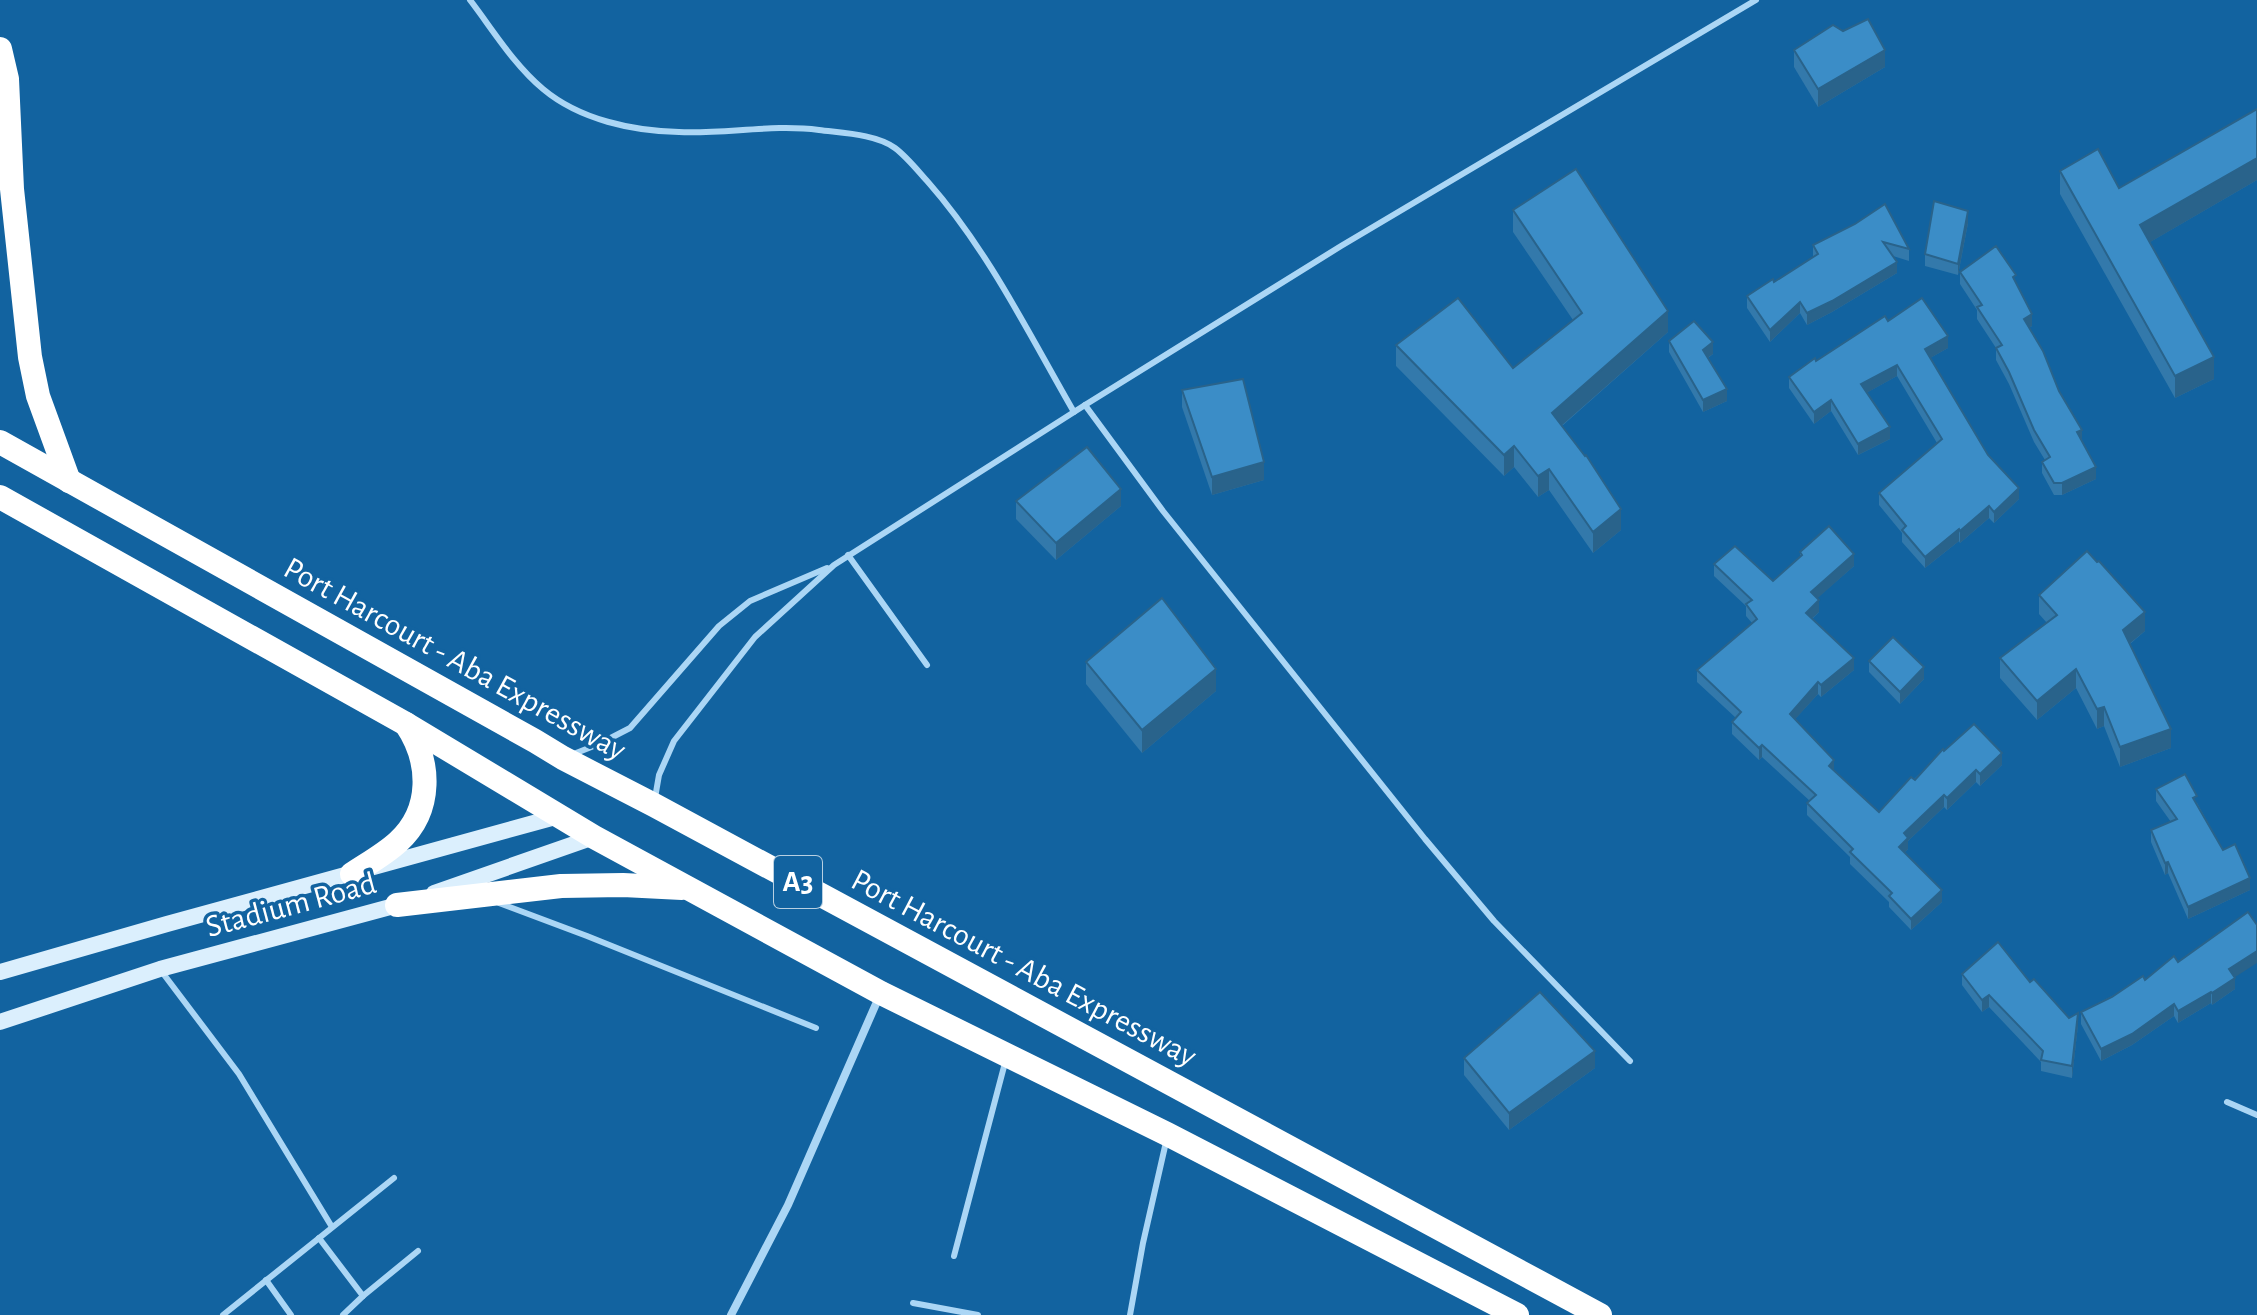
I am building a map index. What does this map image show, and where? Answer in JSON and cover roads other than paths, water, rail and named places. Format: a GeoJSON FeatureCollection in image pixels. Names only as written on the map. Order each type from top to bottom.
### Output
{"type":"FeatureCollection","features":[{"type":"Feature","properties":{"kind":"highway"},"geometry":{"type":"LineString","coordinates":[[0,49],[7,79],[12,189],[30,357],[38,396],[69,481]]}},
{"type":"Feature","properties":{"kind":"highway","name":"Port Harcourt - Aba Expressway"},"geometry":{"type":"LineString","coordinates":[[0,442],[563,758],[1600,1315]]}},
{"type":"Feature","properties":{"kind":"highway","name":"A3"},"geometry":{"type":"LineString","coordinates":[[0,497],[406,724],[594,837],[881,993],[1167,1134],[1517,1315]]}},
{"type":"Feature","properties":{"kind":"highway"},"geometry":{"type":"LineString","coordinates":[[352,874],[397,843],[412,827],[422,808],[425,785],[422,761],[416,739],[406,724]]}},
{"type":"Feature","properties":{"kind":"highway"},"geometry":{"type":"LineString","coordinates":[[397,905],[561,886],[689,888]]}},
{"type":"Feature","properties":{"kind":"main road","name":"Stadium Road"},"geometry":{"type":"LineString","coordinates":[[0,972],[559,816]]}},
{"type":"Feature","properties":{"kind":"main road","name":"Stadium Road"},"geometry":{"type":"LineString","coordinates":[[0,1022],[160,969],[397,905],[594,837]]}},
{"type":"Feature","properties":{"kind":"street"},"geometry":{"type":"LineString","coordinates":[[731,1315],[788,1205],[881,993]]}},
{"type":"Feature","properties":{"kind":"lane"},"geometry":{"type":"LineString","coordinates":[[470,0],[521,67],[544,89],[593,117],[631,127],[679,132],[807,128],[861,135],[893,146],[952,209],[1074,412]]}},
{"type":"Feature","properties":{"kind":"lane"},"geometry":{"type":"LineString","coordinates":[[654,805],[659,775],[674,741],[755,637],[834,565],[1341,246],[1756,0]]}},
{"type":"Feature","properties":{"kind":"lane"},"geometry":{"type":"LineString","coordinates":[[1085,405],[1163,511],[1435,851],[1494,921],[1630,1061]]}},
{"type":"Feature","properties":{"kind":"lane"},"geometry":{"type":"LineString","coordinates":[[848,555],[927,665]]}},
{"type":"Feature","properties":{"kind":"lane"},"geometry":{"type":"LineString","coordinates":[[563,758],[630,728],[719,626],[750,601],[834,565]]}},
{"type":"Feature","properties":{"kind":"lane"},"geometry":{"type":"LineString","coordinates":[[480,896],[816,1028]]}},
{"type":"Feature","properties":{"kind":"lane"},"geometry":{"type":"LineString","coordinates":[[160,969],[239,1074],[332,1227]]}},
{"type":"Feature","properties":{"kind":"lane"},"geometry":{"type":"LineString","coordinates":[[954,1256],[1007,1056]]}},
{"type":"Feature","properties":{"kind":"lane"},"geometry":{"type":"LineString","coordinates":[[2227,1102],[2257,1115]]}},
{"type":"Feature","properties":{"kind":"lane"},"geometry":{"type":"LineString","coordinates":[[1130,1315],[1167,1134]]}},
{"type":"Feature","properties":{"kind":"lane"},"geometry":{"type":"LineString","coordinates":[[223,1315],[394,1178]]}},
{"type":"Feature","properties":{"kind":"lane"},"geometry":{"type":"LineString","coordinates":[[319,1238],[363,1296]]}},
{"type":"Feature","properties":{"kind":"lane"},"geometry":{"type":"LineString","coordinates":[[343,1315],[418,1251]]}},
{"type":"Feature","properties":{"kind":"lane"},"geometry":{"type":"LineString","coordinates":[[266,1280],[291,1315]]}},
{"type":"Feature","properties":{"kind":"lane"},"geometry":{"type":"LineString","coordinates":[[913,1303],[978,1315]]}}]}
